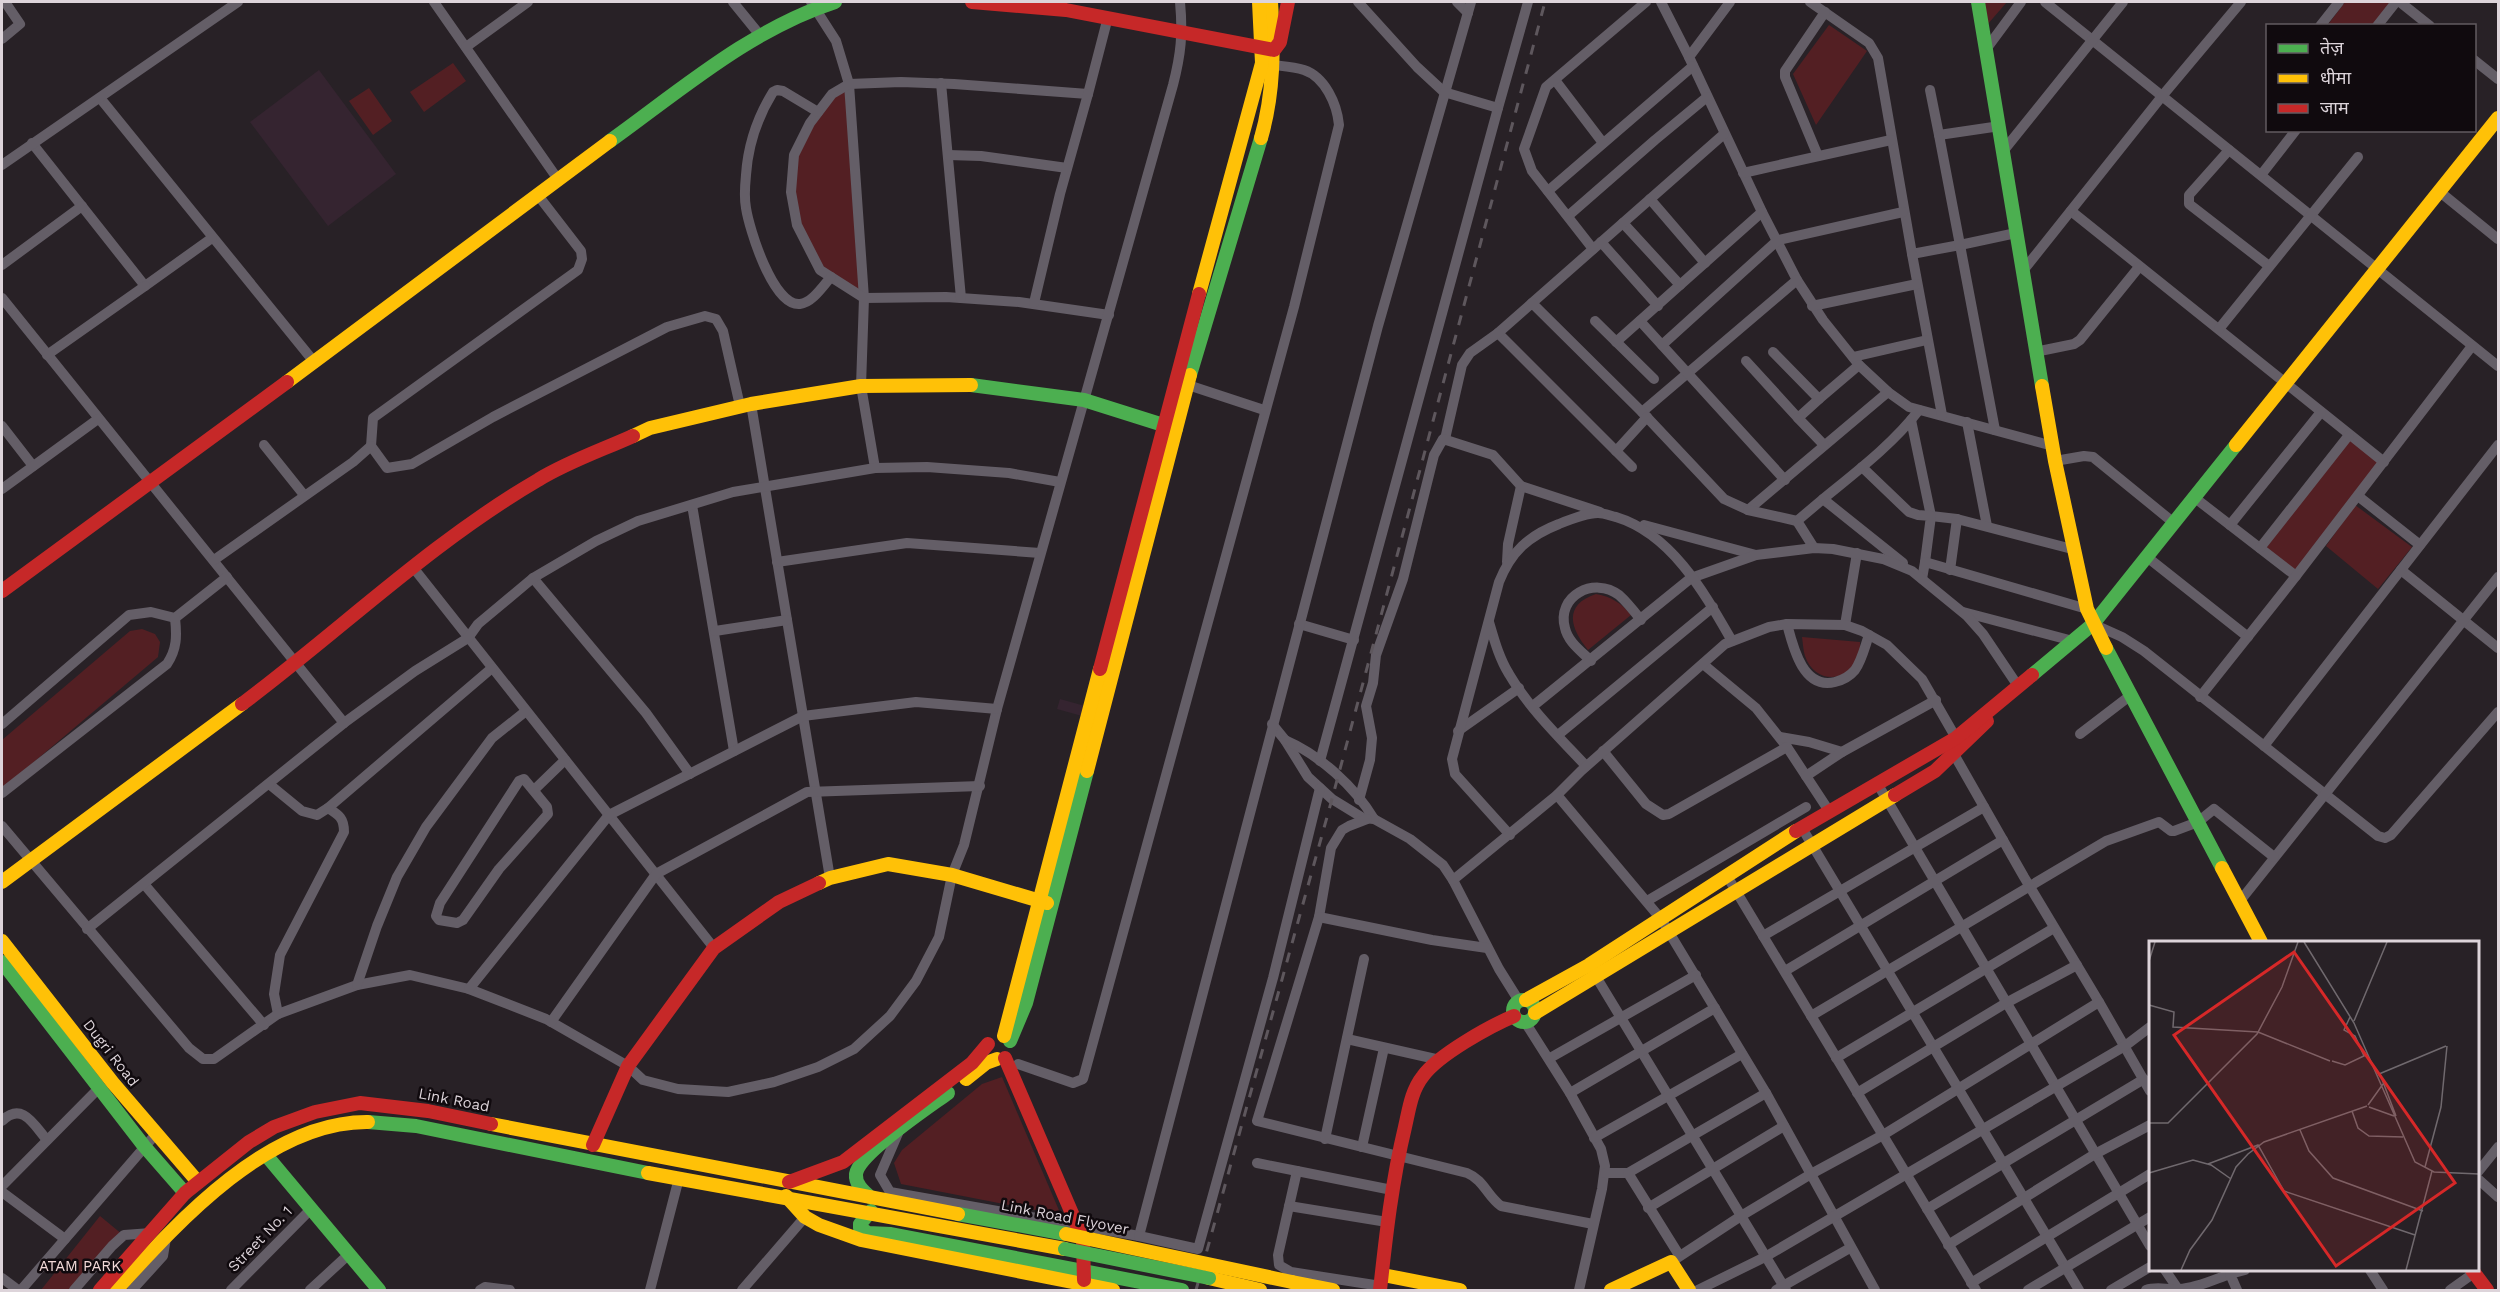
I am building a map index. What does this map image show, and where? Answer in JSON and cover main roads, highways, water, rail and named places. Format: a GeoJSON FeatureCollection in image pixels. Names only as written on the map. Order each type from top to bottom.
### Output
{"type":"FeatureCollection","features":[{"type":"Feature","properties":{"kind":"railway"},"geometry":{"type":"LineString","coordinates":[[1196,1290],[1332,799],[1545,2]]}},
{"type":"Feature","properties":{"kind":"park label","name":"ATAM PARK"},"geometry":{"type":"Point","coordinates":[80,1266]}}]}
